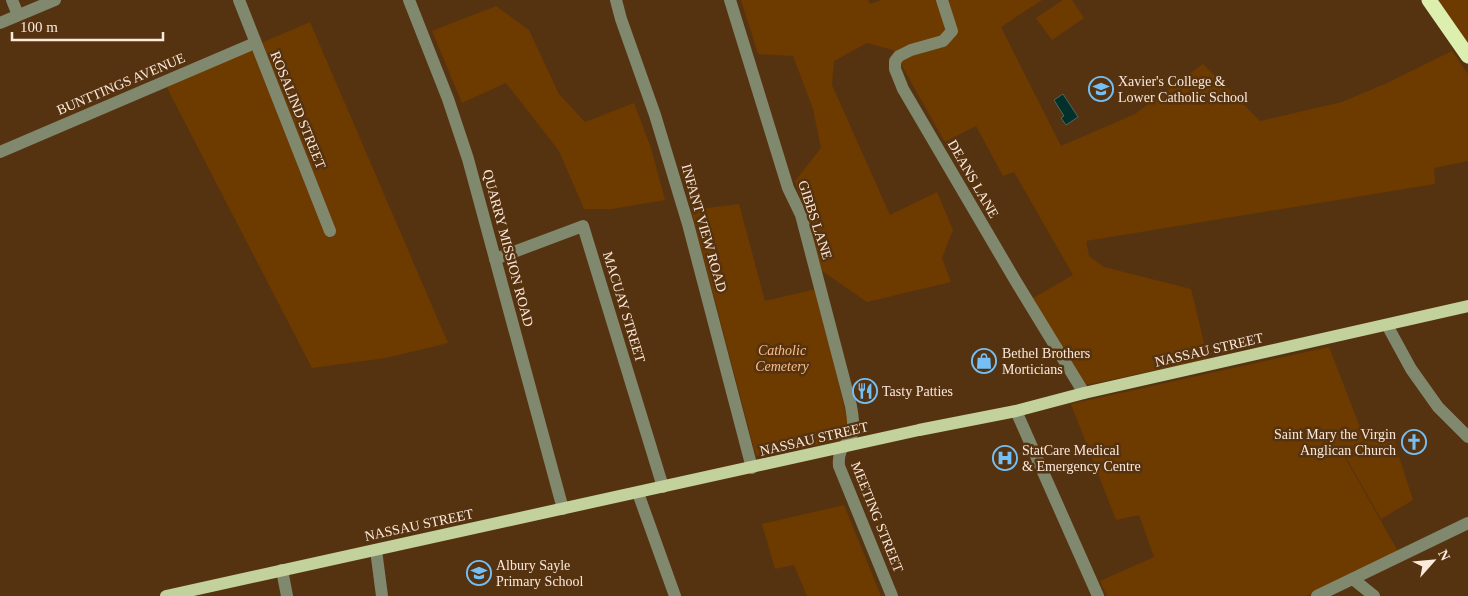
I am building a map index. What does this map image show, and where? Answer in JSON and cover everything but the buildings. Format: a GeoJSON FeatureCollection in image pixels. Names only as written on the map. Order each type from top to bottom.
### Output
{"type":"FeatureCollection","features":[{"type":"Feature","properties":{"kind":"highway"},"geometry":{"type":"LineString","coordinates":[[1429,0],[1468,56]]}},
{"type":"Feature","properties":{"kind":"main road","name":"NASSAU STREET"},"geometry":{"type":"LineString","coordinates":[[166,596],[185,594],[282,570],[663,488],[919,430],[1016,411],[1084,393],[1468,306]]}},
{"type":"Feature","properties":{"kind":"street"},"geometry":{"type":"LineString","coordinates":[[12,0],[18,15]]}},
{"type":"Feature","properties":{"kind":"street"},"geometry":{"type":"LineString","coordinates":[[0,23],[55,0]]}},
{"type":"Feature","properties":{"kind":"street","name":"ROSALIND STREET"},"geometry":{"type":"LineString","coordinates":[[238,0],[330,231]]}},
{"type":"Feature","properties":{"kind":"street","name":"QUARRY MISSION ROAD"},"geometry":{"type":"LineString","coordinates":[[410,0],[468,159],[562,509]]}},
{"type":"Feature","properties":{"kind":"street","name":"INFANT VIEW ROAD"},"geometry":{"type":"LineString","coordinates":[[616,0],[620,19],[655,115],[688,224],[752,468]]}},
{"type":"Feature","properties":{"kind":"street","name":"GIBBS LANE"},"geometry":{"type":"LineString","coordinates":[[730,0],[788,188],[801,215],[846,388],[853,417],[853,430],[851,437],[840,448]]}},
{"type":"Feature","properties":{"kind":"street","name":"DEANS LANE"},"geometry":{"type":"LineString","coordinates":[[942,0],[952,31],[943,41],[911,50],[899,56],[895,61],[895,69],[908,97],[1015,280],[1084,393]]}},
{"type":"Feature","properties":{"kind":"street","name":"BUNTTINGS AVENUE"},"geometry":{"type":"LineString","coordinates":[[0,152],[255,43]]}},
{"type":"Feature","properties":{"kind":"street","name":"MACUAY STREET"},"geometry":{"type":"LineString","coordinates":[[495,259],[583,226],[663,488]]}},
{"type":"Feature","properties":{"kind":"street"},"geometry":{"type":"LineString","coordinates":[[1387,325],[1411,369],[1438,407],[1468,437]]}},
{"type":"Feature","properties":{"kind":"street"},"geometry":{"type":"LineString","coordinates":[[1016,411],[1098,596]]}},
{"type":"Feature","properties":{"kind":"street","name":"MEETING STREET"},"geometry":{"type":"LineString","coordinates":[[840,448],[838,455],[839,466],[892,596]]}},
{"type":"Feature","properties":{"kind":"street"},"geometry":{"type":"LineString","coordinates":[[638,493],[675,596]]}},
{"type":"Feature","properties":{"kind":"street"},"geometry":{"type":"LineString","coordinates":[[1317,596],[1468,523]]}},
{"type":"Feature","properties":{"kind":"street"},"geometry":{"type":"LineString","coordinates":[[376,550],[382,596]]}},
{"type":"Feature","properties":{"kind":"street"},"geometry":{"type":"LineString","coordinates":[[282,570],[287,596]]}},
{"type":"Feature","properties":{"kind":"street"},"geometry":{"type":"LineString","coordinates":[[1353,579],[1374,596]]}},
{"type":"Feature","properties":{"kind":"green space"},"geometry":{"type":"Polygon","coordinates":[[[741,0],[868,0],[870,4],[881,0],[1042,0],[1001,27],[1061,146],[1135,114],[1203,64],[1260,121],[1342,102],[1387,83],[1452,51],[1468,74],[1468,161],[1434,168],[1435,184],[1086,241],[1089,256],[1104,267],[1191,289],[1208,359],[1086,385],[1033,298],[1073,275],[1014,172],[1003,176],[976,126],[945,142],[893,50],[867,43],[834,61],[832,85],[890,215],[937,192],[953,230],[942,258],[951,282],[867,302],[822,271],[795,181],[821,148],[813,109],[793,56],[758,54],[741,0]]]}},
{"type":"Feature","properties":{"kind":"green space"},"geometry":{"type":"Polygon","coordinates":[[[1063,0],[1072,0],[1084,18],[1052,40],[1036,18],[1063,0]]]}},
{"type":"Feature","properties":{"kind":"green space"},"geometry":{"type":"Polygon","coordinates":[[[1438,0],[1468,0],[1468,46],[1438,0]]]}},
{"type":"Feature","properties":{"kind":"green space"},"geometry":{"type":"Polygon","coordinates":[[[496,6],[529,30],[559,94],[585,122],[634,103],[651,148],[665,200],[612,209],[584,209],[559,151],[506,83],[462,103],[432,31],[496,6]]]}},
{"type":"Feature","properties":{"kind":"green space"},"geometry":{"type":"Polygon","coordinates":[[[310,22],[448,343],[386,358],[312,368],[165,84],[310,22]]]}},
{"type":"Feature","properties":{"kind":"green space","name":"Catholic Cemetery"},"geometry":{"type":"Polygon","coordinates":[[[739,204],[765,301],[816,289],[850,431],[844,440],[756,456],[691,210],[739,204]]]}},
{"type":"Feature","properties":{"kind":"green space"},"geometry":{"type":"Polygon","coordinates":[[[1329,347],[1365,440],[1342,452],[1399,553],[1306,596],[1107,596],[1100,581],[1154,557],[1139,515],[1116,520],[1071,404],[1329,347]]]}},
{"type":"Feature","properties":{"kind":"green space"},"geometry":{"type":"Polygon","coordinates":[[[1390,429],[1413,500],[1381,519],[1343,452],[1390,429]]]}},
{"type":"Feature","properties":{"kind":"green space"},"geometry":{"type":"Polygon","coordinates":[[[844,505],[881,596],[807,596],[794,565],[775,569],[762,524],[844,505]]]}},
{"type":"Feature","properties":{"kind":"water"},"geometry":{"type":"Polygon","coordinates":[[[1063,94],[1078,117],[1066,125],[1061,118],[1064,116],[1054,100],[1063,94]]]}},
{"type":"Feature","properties":{"kind":"place","name":"Xavier's College & Lower Catholic School"},"geometry":{"type":"Point","coordinates":[1101,89]}},
{"type":"Feature","properties":{"kind":"place","name":"Bethel Brothers Morticians"},"geometry":{"type":"Point","coordinates":[984,361]}},
{"type":"Feature","properties":{"kind":"place","name":"Tasty Patties"},"geometry":{"type":"Point","coordinates":[865,391]}},
{"type":"Feature","properties":{"kind":"place","name":"Saint Mary the Virgin Anglican Church"},"geometry":{"type":"Point","coordinates":[1414,442]}},
{"type":"Feature","properties":{"kind":"place","name":"StatCare Medical & Emergency Centre"},"geometry":{"type":"Point","coordinates":[1005,458]}},
{"type":"Feature","properties":{"kind":"place","name":"Albury Sayle Primary School"},"geometry":{"type":"Point","coordinates":[479,573]}}]}
